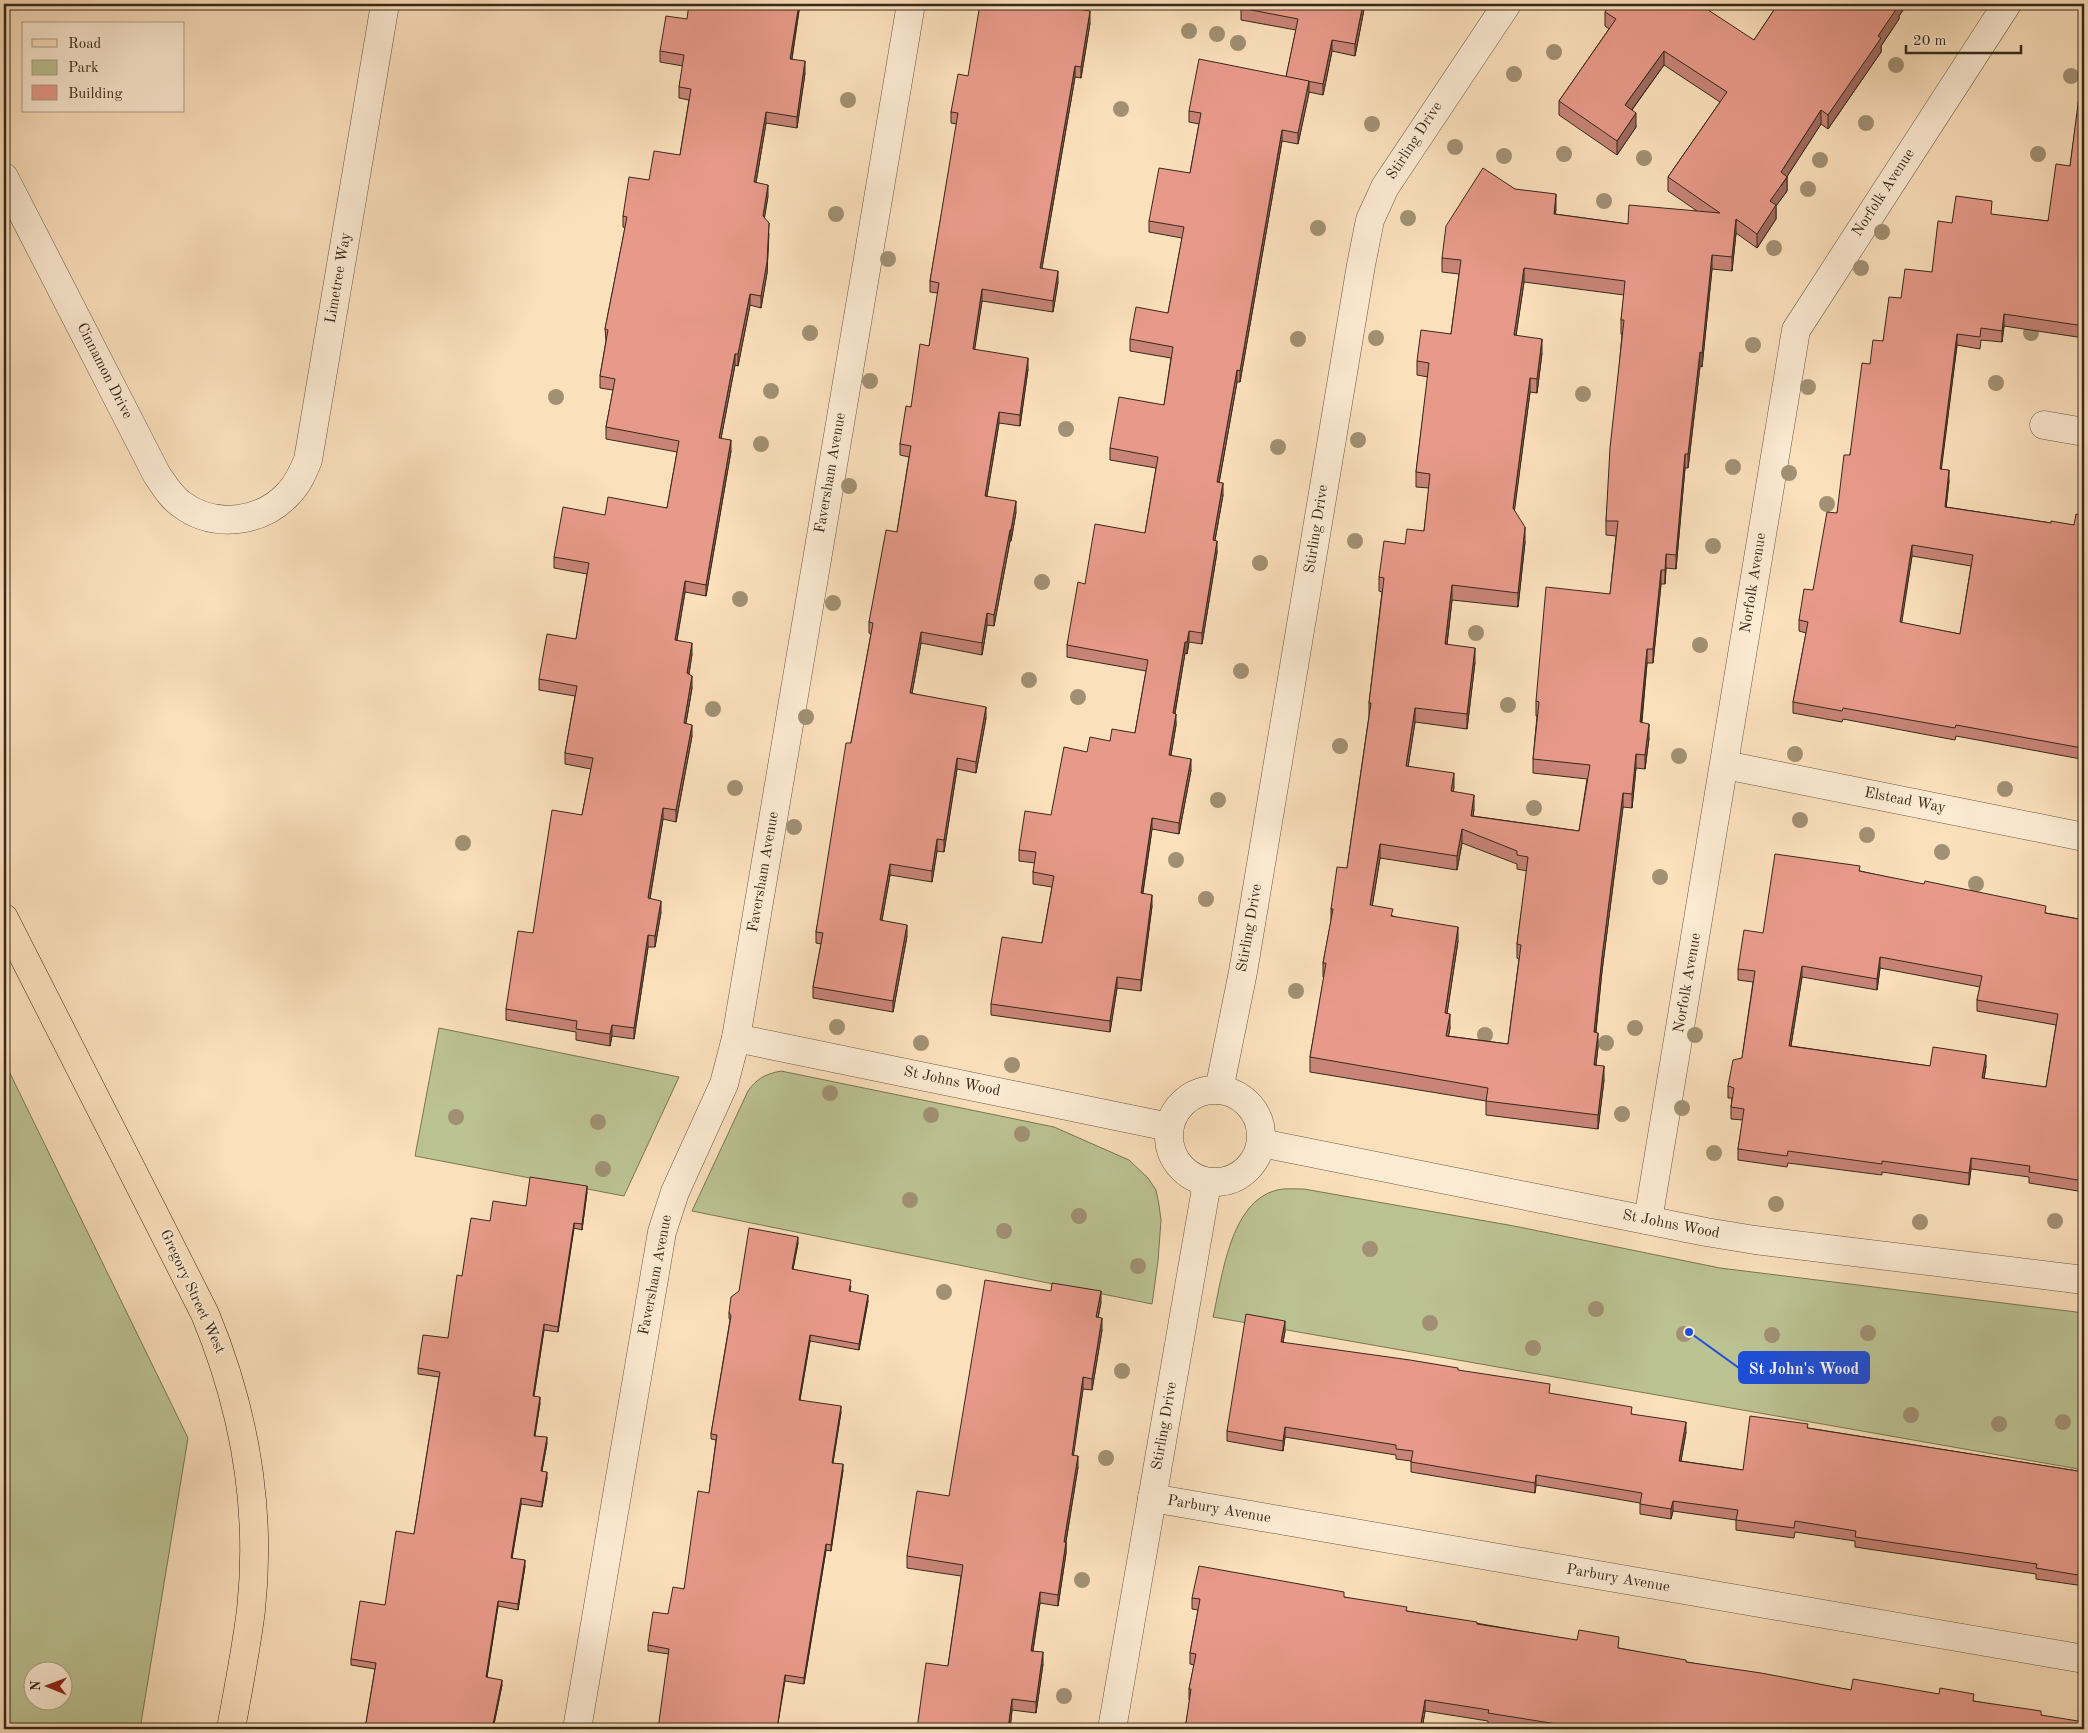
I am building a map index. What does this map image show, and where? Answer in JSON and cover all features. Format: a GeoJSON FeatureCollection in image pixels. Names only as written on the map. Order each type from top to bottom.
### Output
{"type":"FeatureCollection","features":[{"type":"Feature","properties":{"kind":"main road","name":"Gregory Street West"},"geometry":{"type":"LineString","coordinates":[[4,918],[205,1314],[226,1369],[240,1414],[252,1493],[253,1581],[246,1642],[231,1729]]}},
{"type":"Feature","properties":{"kind":"street","name":"Limetree Way"},"geometry":{"type":"LineString","coordinates":[[241,519],[264,512],[287,495],[301,476],[308,460],[385,4]]}},
{"type":"Feature","properties":{"kind":"street","name":"Faversham Avenue"},"geometry":{"type":"LineString","coordinates":[[576,1729],[662,1232],[675,1192],[724,1084],[736,1038],[911,4]]}},
{"type":"Feature","properties":{"kind":"street","name":"Stirling Drive"},"geometry":{"type":"LineString","coordinates":[[1219,1090],[1245,962],[1370,220],[1394,171],[1507,4]]}},
{"type":"Feature","properties":{"kind":"street","name":"Norfolk Avenue"},"geometry":{"type":"LineString","coordinates":[[1648,1220],[1796,330],[2007,4]]}},
{"type":"Feature","properties":{"kind":"street","name":"Cinnamon Drive"},"geometry":{"type":"LineString","coordinates":[[4,177],[157,475],[165,487],[180,504],[191,511],[215,519],[241,519]]}},
{"type":"Feature","properties":{"kind":"street"},"geometry":{"type":"LineString","coordinates":[[2044,424],[2084,432]]}},
{"type":"Feature","properties":{"kind":"street","name":"Elstead Way"},"geometry":{"type":"LineString","coordinates":[[1725,765],[2084,837]]}},
{"type":"Feature","properties":{"kind":"street","name":"St Johns Wood"},"geometry":{"type":"LineString","coordinates":[[736,1038],[1169,1127]]}},
{"type":"Feature","properties":{"kind":"street"},"geometry":{"type":"LineString","coordinates":[[1205,1090],[1219,1090],[1234,1094],[1246,1102],[1256,1114],[1261,1128],[1261,1143],[1256,1157],[1248,1169],[1236,1178],[1222,1183],[1208,1183],[1194,1178],[1181,1169],[1173,1157],[1168,1142],[1169,1127],[1181,1103],[1205,1090]]}},
{"type":"Feature","properties":{"kind":"street","name":"St Johns Wood"},"geometry":{"type":"LineString","coordinates":[[1261,1143],[1756,1240],[2084,1280]]}},
{"type":"Feature","properties":{"kind":"street","name":"Stirling Drive"},"geometry":{"type":"LineString","coordinates":[[1112,1729],[1208,1183]]}},
{"type":"Feature","properties":{"kind":"street","name":"Parbury Avenue"},"geometry":{"type":"LineString","coordinates":[[1152,1498],[2084,1659]]}},
{"type":"Feature","properties":{"kind":"green space"},"geometry":{"type":"Polygon","coordinates":[[[439,1028],[679,1077],[624,1196],[415,1156],[439,1028]]]}},
{"type":"Feature","properties":{"kind":"green space"},"geometry":{"type":"Polygon","coordinates":[[[4,1061],[188,1438],[140,1729],[4,1729],[4,1061]]]}},
{"type":"Feature","properties":{"kind":"green space"},"geometry":{"type":"Polygon","coordinates":[[[781,1071],[1054,1127],[1129,1160],[1148,1178],[1156,1190],[1159,1205],[1161,1220],[1152,1304],[692,1211],[748,1091],[762,1077],[781,1071]]]}},
{"type":"Feature","properties":{"kind":"green space"},"geometry":{"type":"Polygon","coordinates":[[[1304,1189],[1514,1226],[1720,1268],[2084,1313],[2084,1470],[1213,1317],[1231,1243],[1238,1225],[1248,1209],[1261,1197],[1277,1190],[1304,1189]]]}},
{"type":"Feature","properties":{"kind":"building"},"geometry":{"type":"Polygon","coordinates":[[[689,4],[799,4],[790,59],[805,61],[797,117],[766,112],[754,182],[768,185],[763,216],[769,223],[767,262],[761,296],[750,294],[738,354],[735,354],[719,438],[731,440],[706,585],[685,581],[675,640],[692,643],[687,673],[692,676],[684,723],[692,725],[676,810],[663,808],[648,898],[661,901],[655,936],[648,935],[634,1028],[612,1025],[610,1034],[576,1029],[577,1021],[506,1009],[518,931],[533,933],[552,810],[582,815],[593,758],[565,753],[577,686],[539,679],[547,634],[576,639],[589,563],[554,557],[563,507],[605,515],[608,497],[667,508],[679,441],[606,427],[615,379],[600,376],[608,330],[605,329],[627,217],[623,216],[629,177],[649,180],[654,151],[680,155],[691,89],[679,87],[684,55],[660,51],[666,16],[687,19],[689,4]]]}},
{"type":"Feature","properties":{"kind":"building"},"geometry":{"type":"Polygon","coordinates":[[[980,4],[1046,4],[1090,11],[1081,67],[1075,66],[1040,268],[1058,271],[1053,301],[982,289],[973,349],[1028,358],[1020,415],[999,412],[985,496],[1016,501],[994,615],[987,613],[982,643],[921,632],[910,693],[986,707],[976,762],[957,758],[944,840],[937,839],[932,871],[890,864],[880,920],[907,925],[893,1001],[813,987],[823,933],[816,932],[846,743],[851,743],[873,623],[869,622],[886,530],[897,532],[911,446],[900,444],[906,406],[911,407],[920,344],[929,346],[939,283],[930,281],[958,113],[951,112],[958,74],[968,76],[980,4]]]}},
{"type":"Feature","properties":{"kind":"building"},"geometry":{"type":"Polygon","coordinates":[[[1242,4],[1363,4],[1355,44],[1332,40],[1323,84],[1286,77],[1298,19],[1241,8],[1242,4]]]}},
{"type":"Feature","properties":{"kind":"building"},"geometry":{"type":"Polygon","coordinates":[[[1610,4],[1699,4],[1754,40],[1778,4],[1899,5],[1878,36],[1881,38],[1828,115],[1821,110],[1781,172],[1787,177],[1770,201],[1776,205],[1757,234],[1736,219],[1732,257],[1712,255],[1702,353],[1700,352],[1688,454],[1685,454],[1676,555],[1666,554],[1665,570],[1661,570],[1653,649],[1647,649],[1640,722],[1649,724],[1645,755],[1636,754],[1632,794],[1623,793],[1594,1032],[1598,1033],[1594,1065],[1604,1066],[1598,1115],[1486,1101],[1488,1088],[1310,1057],[1326,963],[1323,963],[1333,909],[1331,909],[1337,867],[1347,868],[1371,703],[1369,703],[1384,578],[1379,577],[1384,541],[1405,544],[1407,529],[1424,531],[1430,474],[1416,472],[1429,363],[1417,361],[1421,330],[1451,334],[1461,260],[1442,258],[1446,226],[1483,168],[1515,189],[1556,194],[1554,214],[1628,224],[1629,205],[1720,213],[1668,177],[1727,92],[1664,51],[1625,105],[1636,113],[1617,141],[1559,101],[1616,19],[1605,12],[1610,4]],[[1524,268],[1514,335],[1542,339],[1537,379],[1530,378],[1513,508],[1525,527],[1518,593],[1452,585],[1445,644],[1475,648],[1467,714],[1415,708],[1406,766],[1454,773],[1451,791],[1474,795],[1471,816],[1579,831],[1590,765],[1533,759],[1539,702],[1536,701],[1546,587],[1610,594],[1618,521],[1606,521],[1610,448],[1624,320],[1621,320],[1625,281],[1524,268]],[[1462,829],[1457,856],[1380,844],[1370,905],[1393,909],[1391,916],[1458,927],[1445,1013],[1450,1014],[1446,1036],[1508,1044],[1521,945],[1517,944],[1528,857],[1517,855],[1517,851],[1462,829]]]}},
{"type":"Feature","properties":{"kind":"building"},"geometry":{"type":"Polygon","coordinates":[[[1199,59],[1309,81],[1298,133],[1282,130],[1240,371],[1237,370],[1217,482],[1223,483],[1213,540],[1217,541],[1202,633],[1189,631],[1187,642],[1185,642],[1173,713],[1176,714],[1169,755],[1191,759],[1179,823],[1152,818],[1141,893],[1152,895],[1141,980],[1117,977],[1110,1021],[991,1004],[1002,937],[1042,943],[1054,876],[1033,872],[1036,852],[1019,850],[1025,811],[1051,815],[1064,747],[1087,752],[1090,737],[1110,741],[1112,729],[1135,733],[1148,660],[1067,645],[1078,582],[1085,584],[1095,524],[1145,533],[1158,457],[1110,448],[1119,397],[1164,405],[1173,347],[1130,339],[1136,307],[1168,313],[1184,227],[1149,221],[1159,168],[1190,173],[1201,113],[1189,111],[1199,59]]]}},
{"type":"Feature","properties":{"kind":"building"},"geometry":{"type":"Polygon","coordinates":[[[2084,66],[2084,326],[2004,314],[2002,331],[1981,328],[1980,337],[1957,334],[1940,469],[1949,470],[1945,507],[2074,525],[2076,514],[2084,516],[2084,754],[2081,754],[2082,748],[1956,725],[1955,728],[1843,708],[1842,711],[1793,702],[1808,622],[1799,620],[1804,589],[1813,590],[1827,512],[1837,513],[1844,455],[1850,455],[1862,363],[1870,364],[1873,340],[1883,341],[1889,297],[1901,298],[1905,269],[1932,272],[1938,221],[1952,223],[1956,196],[1992,201],[1991,214],[2048,221],[2056,164],[2070,166],[2084,66]],[[1912,545],[1900,622],[1960,634],[1973,555],[1912,545]]]}},
{"type":"Feature","properties":{"kind":"building"},"geometry":{"type":"Polygon","coordinates":[[[1775,854],[1860,866],[1859,871],[1924,884],[1925,881],[2046,906],[2045,913],[2084,920],[2084,1181],[2029,1172],[2030,1166],[1971,1158],[1969,1173],[1882,1161],[1882,1164],[1788,1151],[1787,1156],[1738,1149],[1744,1109],[1731,1107],[1734,1088],[1728,1086],[1733,1060],[1742,1058],[1755,971],[1738,969],[1744,930],[1763,933],[1775,854]],[[1880,957],[1877,979],[1802,966],[1789,1046],[1930,1066],[1933,1047],[1986,1055],[1982,1078],[2046,1087],[2058,1014],[1977,1000],[1982,976],[1880,957]]]}},
{"type":"Feature","properties":{"kind":"building"},"geometry":{"type":"Polygon","coordinates":[[[530,1177],[587,1186],[582,1224],[574,1223],[558,1327],[544,1324],[533,1396],[540,1397],[534,1436],[547,1437],[541,1471],[547,1472],[542,1502],[521,1498],[511,1558],[525,1560],[518,1604],[498,1601],[486,1677],[502,1680],[492,1729],[365,1729],[376,1663],[351,1659],[360,1601],[385,1605],[396,1531],[414,1534],[440,1372],[418,1368],[423,1335],[448,1338],[457,1275],[462,1276],[471,1218],[490,1221],[493,1201],[526,1206],[530,1177]]]}},
{"type":"Feature","properties":{"kind":"building"},"geometry":{"type":"Polygon","coordinates":[[[749,1228],[798,1237],[792,1269],[851,1280],[849,1291],[868,1295],[859,1344],[810,1335],[799,1400],[841,1406],[832,1463],[843,1464],[831,1545],[826,1544],[804,1678],[785,1675],[777,1729],[658,1729],[669,1649],[648,1645],[653,1612],[668,1614],[673,1587],[684,1589],[698,1491],[709,1493],[717,1435],[711,1434],[731,1316],[729,1312],[731,1297],[739,1291],[749,1228]]]}},
{"type":"Feature","properties":{"kind":"building"},"geometry":{"type":"Polygon","coordinates":[[[985,1280],[1051,1291],[1052,1283],[1101,1291],[1096,1317],[1102,1318],[1092,1379],[1083,1377],[1072,1455],[1078,1456],[1064,1542],[1066,1542],[1058,1595],[1040,1592],[1031,1651],[1043,1652],[1036,1702],[1012,1699],[1008,1729],[917,1729],[926,1663],[948,1666],[963,1565],[907,1556],[917,1491],[949,1496],[985,1280]]]}},
{"type":"Feature","properties":{"kind":"building"},"geometry":{"type":"Polygon","coordinates":[[[1246,1314],[1285,1321],[1281,1342],[1410,1360],[1458,1368],[1458,1370],[1550,1384],[1549,1393],[1632,1407],[1631,1414],[1686,1422],[1679,1461],[1743,1470],[1750,1416],[1808,1424],[1807,1428],[2084,1472],[2084,1576],[2036,1568],[2037,1564],[1855,1537],[1856,1531],[1795,1521],[1794,1528],[1736,1520],[1738,1510],[1673,1501],[1671,1509],[1640,1504],[1642,1493],[1536,1475],[1535,1483],[1411,1462],[1413,1451],[1396,1449],[1396,1445],[1285,1427],[1283,1441],[1227,1431],[1246,1314]]]}},
{"type":"Feature","properties":{"kind":"building"},"geometry":{"type":"Polygon","coordinates":[[[1199,1566],[1344,1592],[1344,1597],[1407,1607],[1406,1611],[1477,1622],[1477,1624],[1577,1640],[1579,1630],[1619,1637],[1618,1648],[1686,1660],[1686,1662],[1761,1673],[1851,1690],[1853,1679],[1939,1694],[1940,1688],[1974,1694],[1973,1701],[2041,1711],[2041,1715],[2084,1722],[2084,1729],[1588,1729],[1488,1713],[1489,1710],[1425,1700],[1420,1729],[1185,1729],[1191,1689],[1189,1689],[1196,1654],[1190,1653],[1200,1599],[1192,1598],[1199,1566]]]}},
{"type":"Feature","properties":{"kind":"place","name":"St John's Wood"},"geometry":{"type":"Point","coordinates":[1689,1332]}}]}
